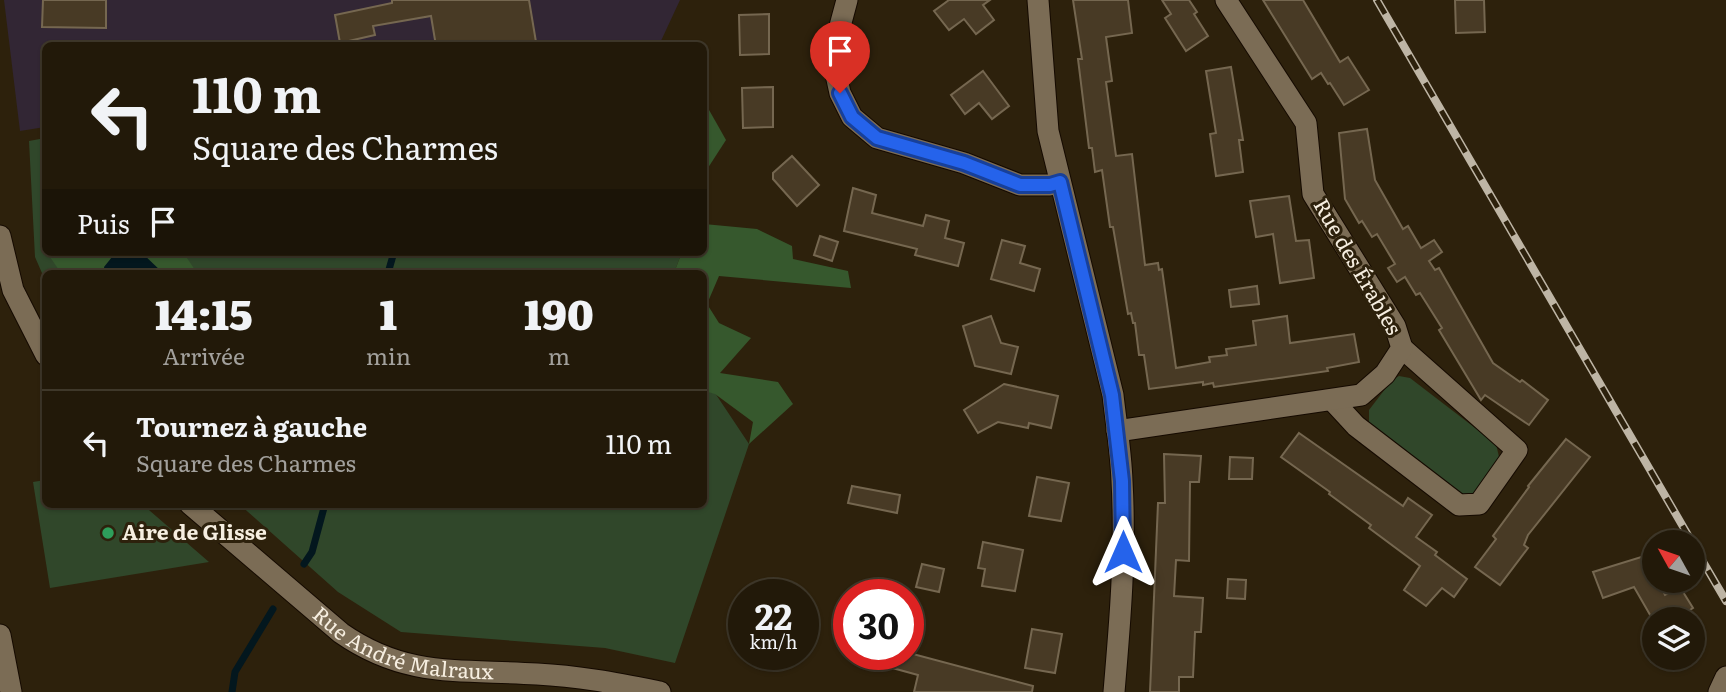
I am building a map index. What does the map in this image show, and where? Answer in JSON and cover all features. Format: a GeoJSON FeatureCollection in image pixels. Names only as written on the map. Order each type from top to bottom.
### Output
{"type":"FeatureCollection","features":[{"type":"Feature","properties":{"kind":"street"},"geometry":{"type":"LineString","coordinates":[[847,0],[832,56],[840,93],[852,117],[877,138],[964,163],[1020,185],[1050,185],[1060,182]]}},
{"type":"Feature","properties":{"kind":"street"},"geometry":{"type":"LineString","coordinates":[[1038,0],[1048,131],[1112,395],[1117,432],[1122,481],[1123,543],[1122,596],[1114,692]]}},
{"type":"Feature","properties":{"kind":"street","name":"Rue des Érables"},"geometry":{"type":"LineString","coordinates":[[1226,0],[1306,123],[1313,194],[1395,326],[1402,348],[1517,450],[1479,503],[1459,505],[1356,426],[1332,400]]}},
{"type":"Feature","properties":{"kind":"street"},"geometry":{"type":"LineString","coordinates":[[0,236],[13,290],[42,347]]}},
{"type":"Feature","properties":{"kind":"street","name":"Rue des Érables"},"geometry":{"type":"LineString","coordinates":[[1117,432],[1361,395],[1385,374],[1402,348]]}},
{"type":"Feature","properties":{"kind":"street","name":"Rue André Malraux"},"geometry":{"type":"LineString","coordinates":[[195,508],[317,614],[363,649],[391,660],[429,669],[581,678],[660,692]]}},
{"type":"Feature","properties":{"kind":"street"},"geometry":{"type":"LineString","coordinates":[[0,635],[11,692]]}},
{"type":"Feature","properties":{"kind":"street"},"geometry":{"type":"LineString","coordinates":[[1719,692],[1726,677]]}},
{"type":"Feature","properties":{"kind":"shaded area"},"geometry":{"type":"Polygon","coordinates":[[[4,0],[680,0],[660,42],[42,42],[42,127],[20,131],[4,0]]]}},
{"type":"Feature","properties":{"kind":"green space"},"geometry":{"type":"Polygon","coordinates":[[[707,106],[726,140],[707,169],[707,106]]]}},
{"type":"Feature","properties":{"kind":"green space"},"geometry":{"type":"Polygon","coordinates":[[[42,139],[42,256],[680,256],[675,270],[42,270],[42,273],[35,257],[29,141],[42,139]]]}},
{"type":"Feature","properties":{"kind":"green space"},"geometry":{"type":"Polygon","coordinates":[[[707,224],[757,229],[792,246],[793,259],[848,271],[851,288],[719,276],[707,304],[707,270],[675,270],[680,256],[707,256],[707,224]]]}},
{"type":"Feature","properties":{"kind":"green space"},"geometry":{"type":"Polygon","coordinates":[[[186,256],[195,270],[59,270],[50,257],[186,256]]]}},
{"type":"Feature","properties":{"kind":"green space"},"geometry":{"type":"Polygon","coordinates":[[[707,304],[719,323],[751,338],[720,373],[778,382],[793,404],[749,444],[753,422],[715,394],[707,392],[707,304]]]}},
{"type":"Feature","properties":{"kind":"green space"},"geometry":{"type":"Polygon","coordinates":[[[1399,376],[1410,378],[1496,444],[1500,461],[1473,495],[1460,495],[1369,424],[1369,410],[1392,380],[1399,376]]]}},
{"type":"Feature","properties":{"kind":"green space"},"geometry":{"type":"Polygon","coordinates":[[[707,392],[715,393],[749,444],[675,663],[605,648],[401,632],[338,592],[244,508],[707,508],[707,392]]]}},
{"type":"Feature","properties":{"kind":"green space","name":"Aire de Glisse"},"geometry":{"type":"Polygon","coordinates":[[[42,480],[42,508],[147,508],[209,562],[50,588],[33,482],[42,480]]]}},
{"type":"Feature","properties":{"kind":"water"},"geometry":{"type":"Polygon","coordinates":[[[113,256],[145,256],[160,270],[104,270],[113,256]]]}},
{"type":"Feature","properties":{"kind":"building"},"geometry":{"type":"Polygon","coordinates":[[[43,0],[106,0],[106,28],[42,27],[43,0]]]}},
{"type":"Feature","properties":{"kind":"building"},"geometry":{"type":"Polygon","coordinates":[[[392,0],[529,0],[536,42],[435,42],[431,16],[373,26],[375,35],[340,42],[335,15],[392,3],[392,0]]]}},
{"type":"Feature","properties":{"kind":"building"},"geometry":{"type":"Polygon","coordinates":[[[949,0],[990,0],[983,5],[994,20],[976,34],[964,19],[949,30],[934,11],[949,0]]]}},
{"type":"Feature","properties":{"kind":"building"},"geometry":{"type":"Polygon","coordinates":[[[1073,0],[1128,0],[1132,33],[1106,37],[1112,81],[1106,82],[1116,156],[1132,154],[1145,265],[1158,263],[1159,270],[1162,269],[1176,368],[1210,362],[1209,357],[1227,355],[1226,349],[1256,345],[1253,321],[1287,316],[1290,343],[1354,334],[1359,362],[1327,368],[1328,371],[1214,387],[1213,383],[1203,385],[1203,382],[1149,389],[1144,355],[1139,355],[1135,323],[1131,313],[1128,314],[1113,227],[1110,227],[1102,170],[1095,172],[1092,148],[1089,148],[1078,59],[1082,59],[1073,0]]]}},
{"type":"Feature","properties":{"kind":"building"},"geometry":{"type":"Polygon","coordinates":[[[1162,0],[1189,0],[1197,12],[1194,14],[1208,36],[1186,51],[1165,18],[1171,14],[1162,0]]]}},
{"type":"Feature","properties":{"kind":"building"},"geometry":{"type":"Polygon","coordinates":[[[1263,0],[1303,0],[1340,62],[1348,57],[1369,90],[1344,105],[1321,73],[1312,79],[1263,0]]]}},
{"type":"Feature","properties":{"kind":"building"},"geometry":{"type":"Polygon","coordinates":[[[1455,0],[1484,0],[1485,32],[1456,33],[1455,0]]]}},
{"type":"Feature","properties":{"kind":"building"},"geometry":{"type":"Polygon","coordinates":[[[769,14],[769,54],[740,55],[739,15],[769,14]]]}},
{"type":"Feature","properties":{"kind":"building"},"geometry":{"type":"Polygon","coordinates":[[[1231,67],[1243,140],[1239,140],[1243,172],[1216,176],[1210,134],[1216,133],[1206,71],[1231,67]]]}},
{"type":"Feature","properties":{"kind":"building"},"geometry":{"type":"Polygon","coordinates":[[[983,71],[1009,106],[992,119],[979,103],[965,114],[951,95],[983,71]]]}},
{"type":"Feature","properties":{"kind":"building"},"geometry":{"type":"Polygon","coordinates":[[[773,87],[773,127],[743,128],[742,88],[773,87]]]}},
{"type":"Feature","properties":{"kind":"building"},"geometry":{"type":"Polygon","coordinates":[[[1367,129],[1375,180],[1403,229],[1408,226],[1421,248],[1434,240],[1442,252],[1429,261],[1435,270],[1439,268],[1493,363],[1548,400],[1529,425],[1485,395],[1481,400],[1420,293],[1416,295],[1405,277],[1397,282],[1388,268],[1395,264],[1377,234],[1372,237],[1362,221],[1359,223],[1345,199],[1339,133],[1367,129]]]}},
{"type":"Feature","properties":{"kind":"building"},"geometry":{"type":"Polygon","coordinates":[[[792,156],[819,185],[797,206],[773,179],[773,173],[792,156]]]}},
{"type":"Feature","properties":{"kind":"building"},"geometry":{"type":"Polygon","coordinates":[[[853,188],[876,195],[872,213],[923,226],[926,215],[949,221],[945,238],[964,243],[958,266],[915,255],[917,249],[844,231],[853,188]]]}},
{"type":"Feature","properties":{"kind":"building"},"geometry":{"type":"Polygon","coordinates":[[[1289,196],[1296,241],[1309,240],[1314,278],[1280,283],[1273,234],[1256,237],[1250,201],[1289,196]]]}},
{"type":"Feature","properties":{"kind":"building"},"geometry":{"type":"Polygon","coordinates":[[[820,236],[838,242],[832,261],[814,255],[820,236]]]}},
{"type":"Feature","properties":{"kind":"building"},"geometry":{"type":"Polygon","coordinates":[[[1002,240],[1025,246],[1020,263],[1040,269],[1034,291],[991,279],[1002,240]]]}},
{"type":"Feature","properties":{"kind":"building"},"geometry":{"type":"Polygon","coordinates":[[[1257,286],[1259,304],[1231,307],[1229,290],[1257,286]]]}},
{"type":"Feature","properties":{"kind":"building"},"geometry":{"type":"Polygon","coordinates":[[[991,316],[1001,343],[1018,347],[1011,374],[975,366],[963,326],[991,316]]]}},
{"type":"Feature","properties":{"kind":"building"},"geometry":{"type":"Polygon","coordinates":[[[1004,384],[1058,396],[1051,428],[1029,423],[1028,428],[998,422],[978,433],[964,410],[1004,384]]]}},
{"type":"Feature","properties":{"kind":"building"},"geometry":{"type":"Polygon","coordinates":[[[1299,433],[1403,506],[1408,498],[1432,515],[1416,537],[1467,579],[1454,597],[1442,588],[1426,606],[1404,590],[1420,566],[1369,528],[1371,525],[1329,494],[1330,492],[1281,457],[1299,433]]]}},
{"type":"Feature","properties":{"kind":"building"},"geometry":{"type":"Polygon","coordinates":[[[1566,439],[1590,457],[1528,535],[1524,545],[1528,548],[1500,585],[1475,567],[1496,539],[1493,536],[1528,486],[1566,439]]]}},
{"type":"Feature","properties":{"kind":"building"},"geometry":{"type":"Polygon","coordinates":[[[1164,454],[1201,456],[1199,482],[1190,482],[1189,561],[1176,560],[1174,596],[1203,598],[1201,632],[1195,632],[1193,677],[1179,677],[1179,692],[1150,692],[1158,503],[1165,503],[1164,454]]]}},
{"type":"Feature","properties":{"kind":"building"},"geometry":{"type":"Polygon","coordinates":[[[1230,457],[1253,458],[1252,479],[1229,479],[1230,457]]]}},
{"type":"Feature","properties":{"kind":"building"},"geometry":{"type":"Polygon","coordinates":[[[1037,477],[1069,483],[1061,521],[1029,516],[1037,477]]]}},
{"type":"Feature","properties":{"kind":"building"},"geometry":{"type":"Polygon","coordinates":[[[852,486],[900,495],[897,513],[848,503],[852,486]]]}},
{"type":"Feature","properties":{"kind":"building"},"geometry":{"type":"Polygon","coordinates":[[[983,542],[1023,550],[1015,591],[982,586],[985,569],[978,568],[983,542]]]}},
{"type":"Feature","properties":{"kind":"building"},"geometry":{"type":"Polygon","coordinates":[[[1642,557],[1642,593],[1684,593],[1692,607],[1646,607],[1634,587],[1603,598],[1593,572],[1642,557]]]}},
{"type":"Feature","properties":{"kind":"building"},"geometry":{"type":"Polygon","coordinates":[[[922,564],[944,569],[939,592],[924,589],[924,579],[918,579],[922,564]]]}},
{"type":"Feature","properties":{"kind":"building"},"geometry":{"type":"Polygon","coordinates":[[[1228,579],[1246,580],[1245,599],[1227,598],[1228,579]]]}},
{"type":"Feature","properties":{"kind":"building"},"geometry":{"type":"Polygon","coordinates":[[[1032,629],[1062,634],[1055,673],[1025,668],[1032,629]]]}},
{"type":"Feature","properties":{"kind":"building"},"geometry":{"type":"Polygon","coordinates":[[[924,657],[1033,686],[1032,692],[914,692],[918,675],[900,670],[924,670],[924,657]]]}},
{"type":"Feature","properties":{"kind":"waterway"},"geometry":{"type":"LineString","coordinates":[[389,270],[393,256]]}},
{"type":"Feature","properties":{"kind":"waterway"},"geometry":{"type":"LineString","coordinates":[[304,564],[312,552],[324,508]]}},
{"type":"Feature","properties":{"kind":"waterway"},"geometry":{"type":"LineString","coordinates":[[232,692],[235,672],[273,609]]}},
{"type":"Feature","properties":{"kind":"railway"},"geometry":{"type":"LineString","coordinates":[[1377,0],[1685,530]]}},
{"type":"Feature","properties":{"kind":"railway"},"geometry":{"type":"LineString","coordinates":[[1705,565],[1726,601]]}},
{"type":"Feature","properties":{"kind":"place","name":"Aire de Glisse"},"geometry":{"type":"Point","coordinates":[108,533]}},
{"type":"Feature","properties":{"kind":"route"},"geometry":{"type":"LineString","coordinates":[[840,93],[852,117],[877,138],[964,163],[1020,185],[1050,185],[1060,182],[1112,395],[1122,481],[1123,552]]}}]}
